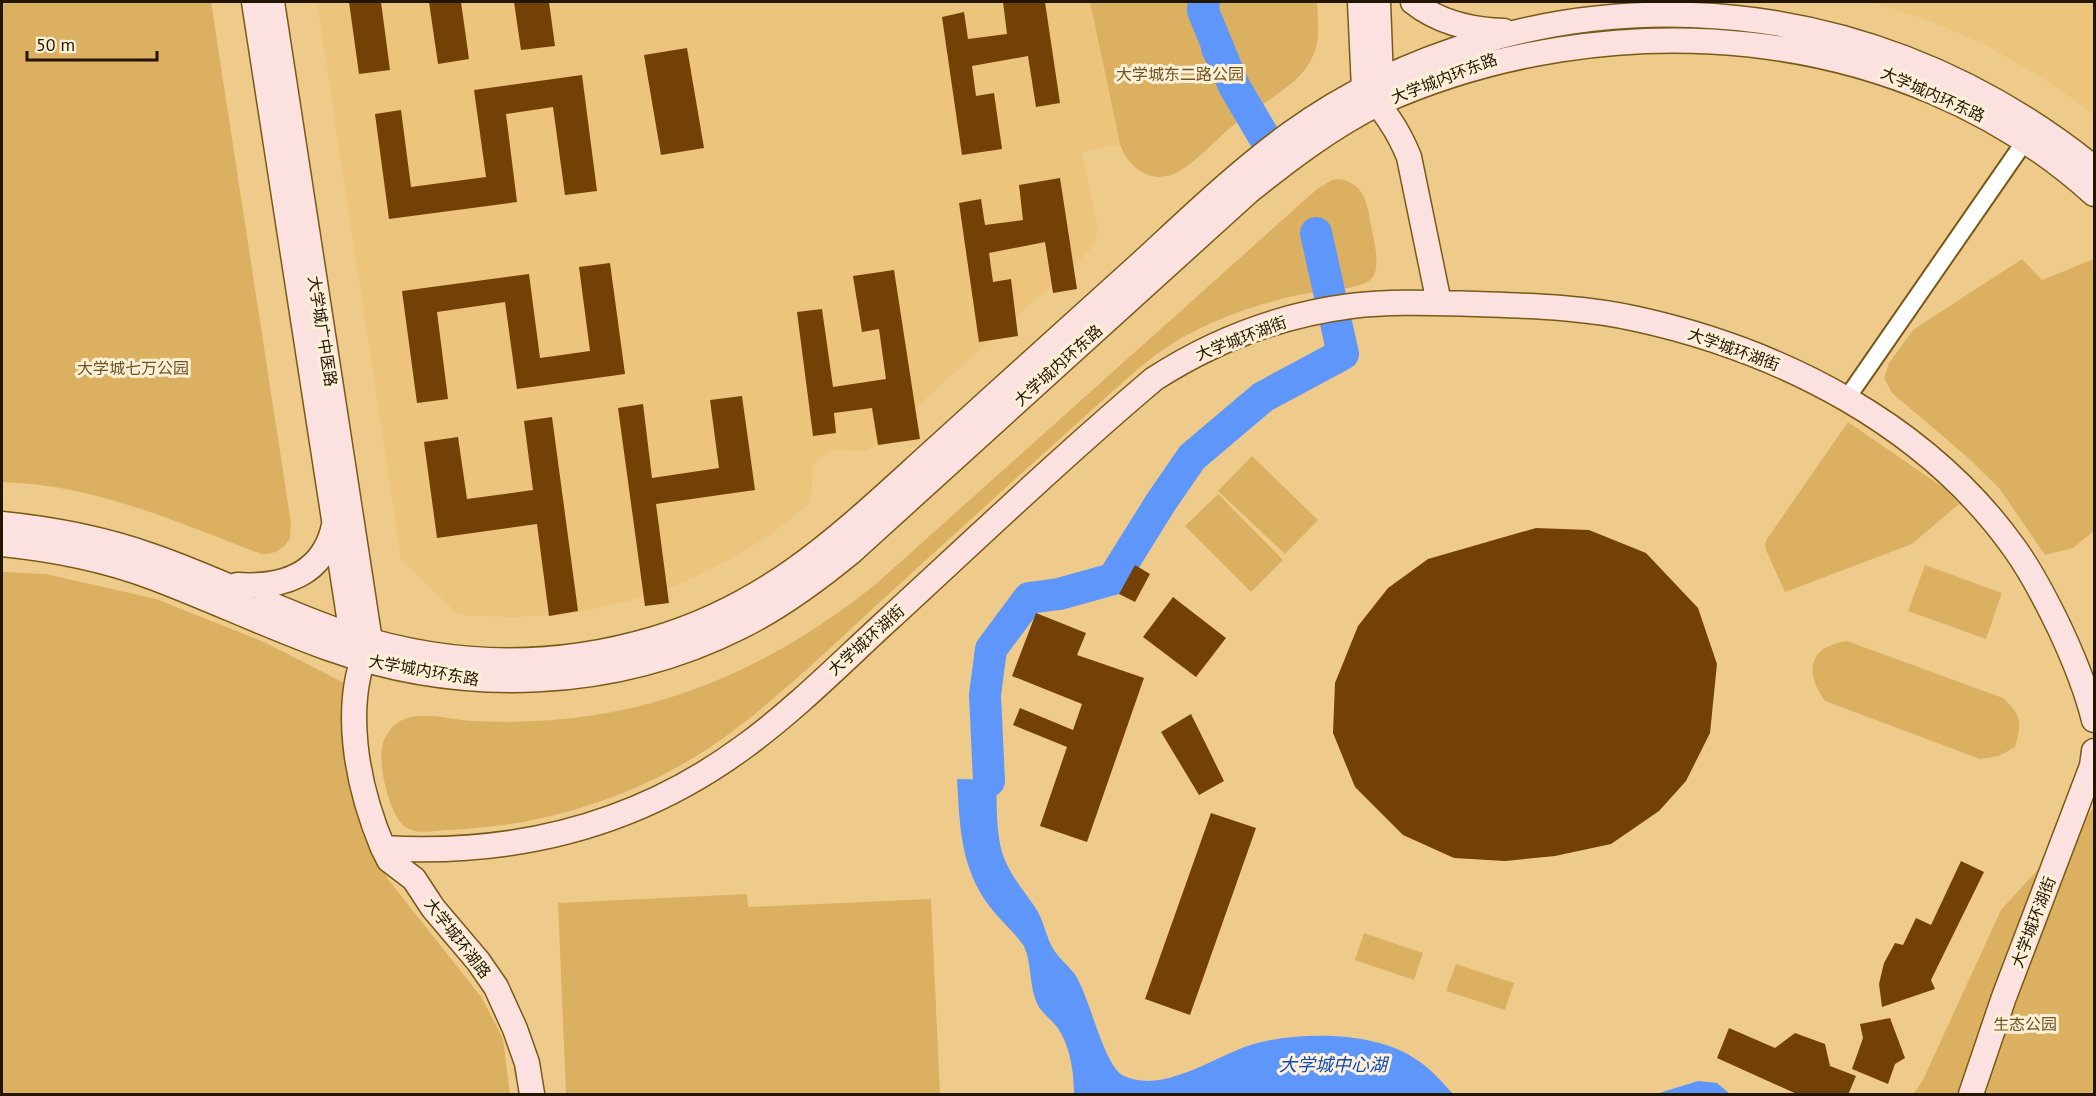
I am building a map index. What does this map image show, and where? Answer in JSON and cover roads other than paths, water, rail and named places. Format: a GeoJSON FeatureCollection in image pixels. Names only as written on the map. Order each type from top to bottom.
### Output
{"type":"FeatureCollection","features":[{"type":"Feature","properties":{"kind":"main road","name":"大学城广中医路"},"geometry":{"type":"LineString","coordinates":[[255,2],[335,523],[361,645]]}},
{"type":"Feature","properties":{"kind":"main road","name":"大学城广中医路"},"geometry":{"type":"LineString","coordinates":[[272,2],[361,645],[355,718],[359,767],[370,813],[386,854]]}},
{"type":"Feature","properties":{"kind":"main road"},"geometry":{"type":"LineString","coordinates":[[1360,2],[1374,91],[1409,157],[1438,303]]}},
{"type":"Feature","properties":{"kind":"main road"},"geometry":{"type":"LineString","coordinates":[[1374,91],[1378,2]]}},
{"type":"Feature","properties":{"kind":"main road"},"geometry":{"type":"LineString","coordinates":[[1413,2],[1436,16],[1454,23],[1496,30],[1521,31]]}},
{"type":"Feature","properties":{"kind":"main road","name":"大学城内环东路"},"geometry":{"type":"LineString","coordinates":[[2,524],[67,534],[117,545],[158,558],[361,645],[397,668],[472,680],[565,678],[627,667],[706,642],[742,626],[820,578],[1248,192],[1317,139],[1374,91],[1448,52],[1521,31],[1580,20],[1668,14],[1748,19],[1814,30],[1876,47],[1963,83],[2035,124],[2094,168]]}},
{"type":"Feature","properties":{"kind":"main road","name":"大学城内环东路"},"geometry":{"type":"LineString","coordinates":[[1374,91],[1454,71],[1498,57],[1583,39],[1644,34],[1718,36],[1799,47],[1862,63],[1902,77],[1954,100],[2025,141],[2094,194]]}},
{"type":"Feature","properties":{"kind":"main road","name":"大学城环湖街"},"geometry":{"type":"LineString","coordinates":[[386,854],[468,849],[515,843],[557,834],[623,814],[695,778],[747,745],[800,700],[1154,379],[1215,344],[1278,322],[1318,311],[1353,306],[1438,303],[1546,306],[1634,318],[1716,340],[1800,374],[1847,398],[1912,443],[1944,470],[1994,521],[2016,550],[2038,586],[2076,663],[2088,693],[2094,720]]}},
{"type":"Feature","properties":{"kind":"main road"},"geometry":{"type":"LineString","coordinates":[[221,584],[255,586],[286,581],[299,576],[320,557],[332,537],[335,523]]}},
{"type":"Feature","properties":{"kind":"main road","name":"大学城内环东路"},"geometry":{"type":"LineString","coordinates":[[2,544],[75,555],[133,570],[327,648],[361,645]]}},
{"type":"Feature","properties":{"kind":"main road","name":"大学城环湖街"},"geometry":{"type":"LineString","coordinates":[[1971,1095],[2004,997],[2092,766],[2094,751]]}},
{"type":"Feature","properties":{"kind":"main road","name":"大学城环湖路"},"geometry":{"type":"LineString","coordinates":[[386,854],[414,879],[433,908],[478,961],[496,987],[527,1062],[532,1095]]}},
{"type":"Feature","properties":{"kind":"street"},"geometry":{"type":"LineString","coordinates":[[1847,398],[2025,141]]}},
{"type":"Feature","properties":{"kind":"water"},"geometry":{"type":"Polygon","coordinates":[[[1192,2],[1214,2],[1214,13],[1256,101],[1237,122],[1202,54],[1192,2]]]}},
{"type":"Feature","properties":{"kind":"water","name":"大学城中心湖"},"geometry":{"type":"Polygon","coordinates":[[[957,779],[996,780],[997,820],[1002,853],[1014,877],[1038,912],[1053,949],[1080,983],[1102,1043],[1115,1068],[1122,1075],[1138,1080],[1154,1081],[1189,1072],[1254,1044],[1293,1037],[1338,1036],[1381,1043],[1401,1050],[1427,1067],[1453,1094],[1074,1094],[1068,1050],[1057,1027],[1036,1001],[1024,946],[990,907],[980,892],[967,862],[959,814],[957,779]]]}},
{"type":"Feature","properties":{"kind":"water"},"geometry":{"type":"Polygon","coordinates":[[[1698,1081],[1717,1083],[1730,1094],[1656,1094],[1698,1081]]]}},
{"type":"Feature","properties":{"kind":"waterway"},"geometry":{"type":"LineString","coordinates":[[1204,2],[1203,11],[1234,86],[1263,135]]}},
{"type":"Feature","properties":{"kind":"waterway"},"geometry":{"type":"LineString","coordinates":[[989,781],[985,695],[991,649],[1029,598],[1059,594],[1113,579],[1192,457],[1263,397],[1343,354],[1316,233]]}},
{"type":"Feature","properties":{"kind":"park label","name":"大学城东二路公园"},"geometry":{"type":"Point","coordinates":[1180,74]}},
{"type":"Feature","properties":{"kind":"park label","name":"大学城七万公园"},"geometry":{"type":"Point","coordinates":[133,368]}},
{"type":"Feature","properties":{"kind":"park label","name":"生态公园"},"geometry":{"type":"Point","coordinates":[2025,1024]}}]}
